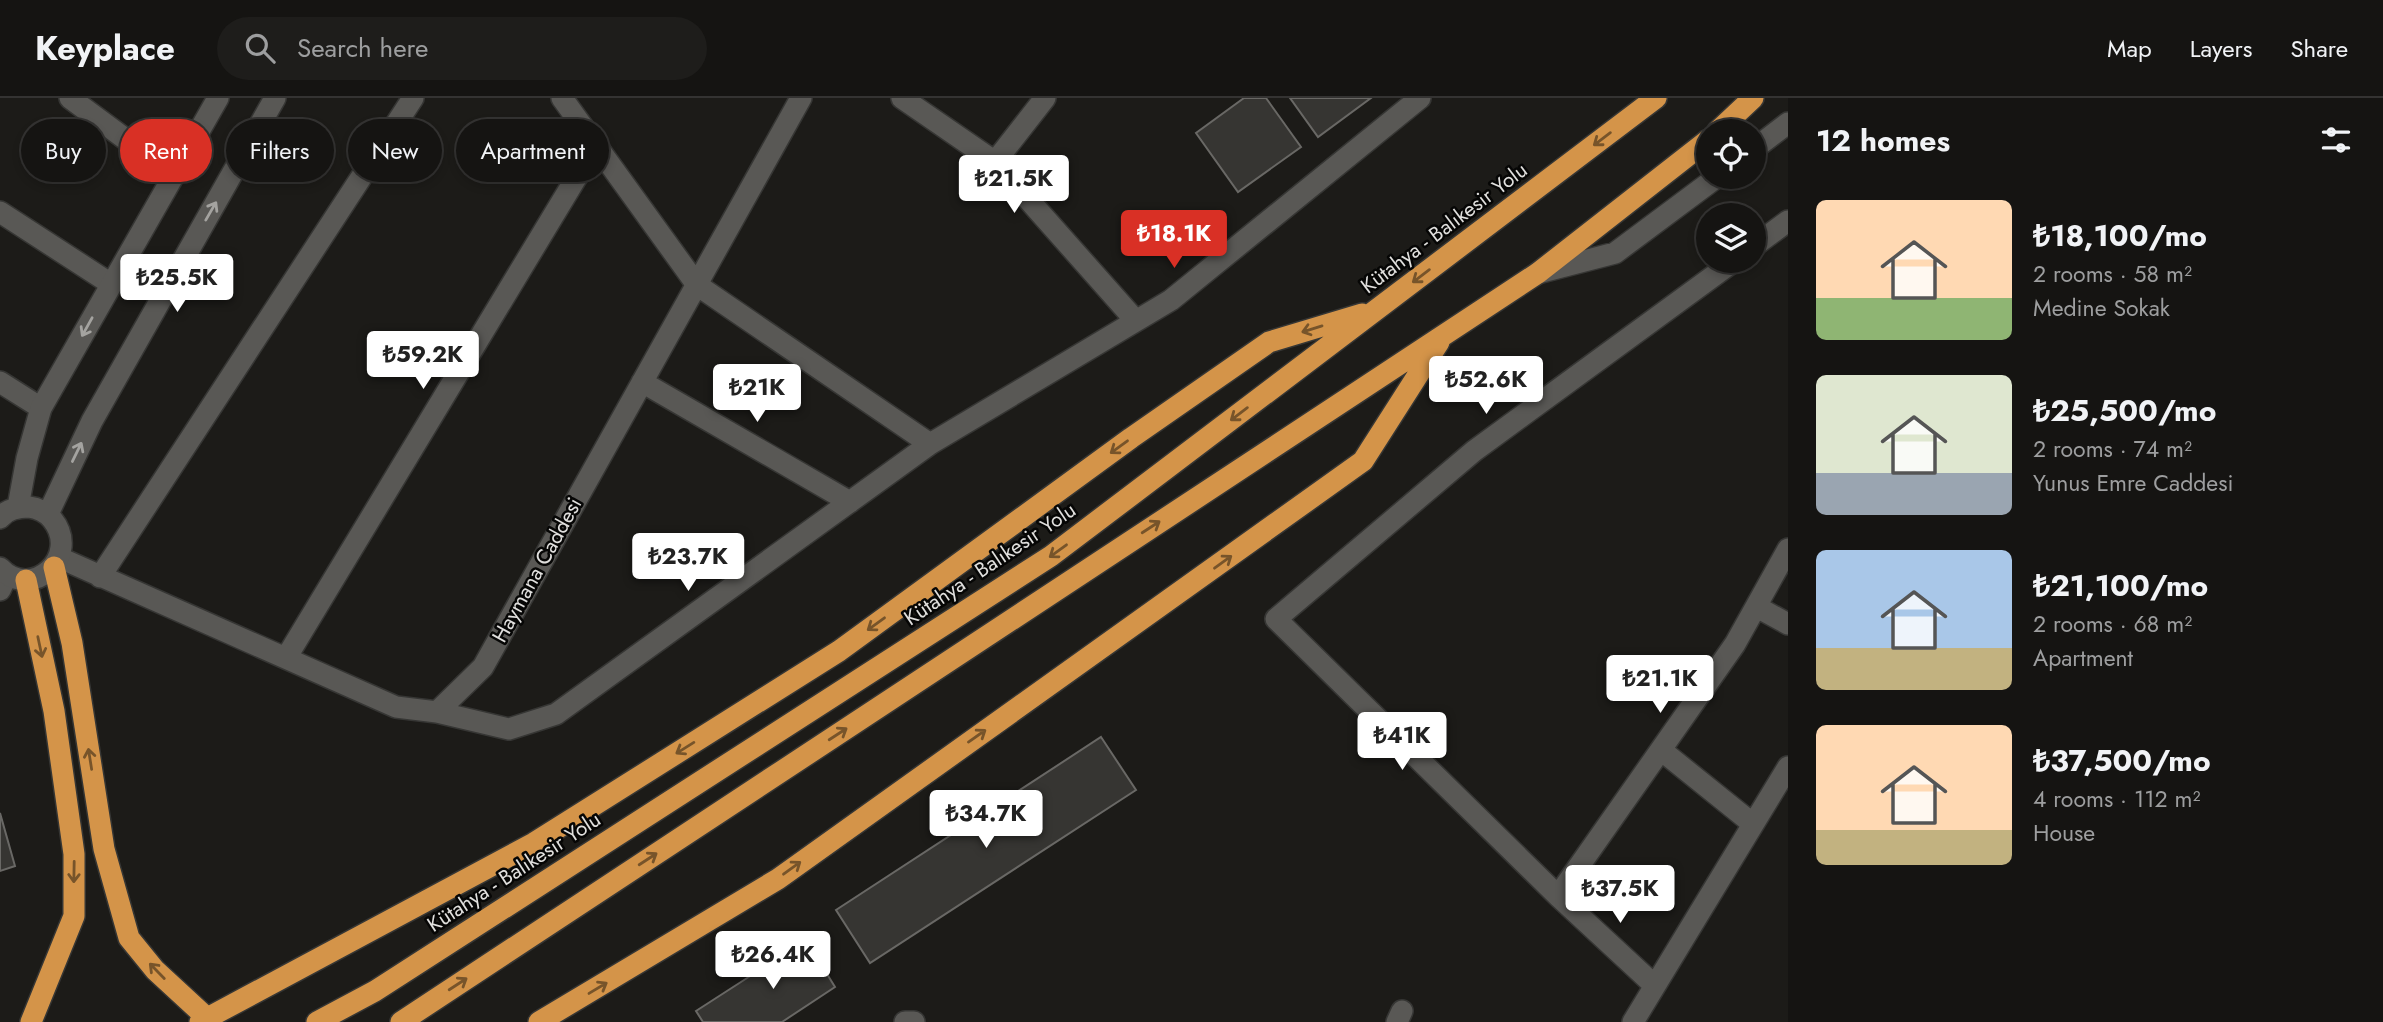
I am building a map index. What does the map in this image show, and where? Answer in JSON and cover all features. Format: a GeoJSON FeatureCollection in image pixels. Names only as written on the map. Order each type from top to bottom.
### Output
{"type":"FeatureCollection","features":[{"type":"Feature","properties":{"kind":"highway","name":"Kütahya - Balıkesir Yolu"},"geometry":{"type":"LineString","coordinates":[[317,1022],[375,991],[1051,556],[1656,98]]}},
{"type":"Feature","properties":{"kind":"highway"},"geometry":{"type":"LineString","coordinates":[[1731,119],[1754,98]]}},
{"type":"Feature","properties":{"kind":"highway"},"geometry":{"type":"LineString","coordinates":[[401,1022],[1538,273],[1696,150]]}},
{"type":"Feature","properties":{"kind":"highway"},"geometry":{"type":"LineString","coordinates":[[57,562],[104,849],[129,938],[155,970],[204,1020],[534,843],[839,651],[1131,438],[1269,342],[1377,309]]}},
{"type":"Feature","properties":{"kind":"highway"},"geometry":{"type":"LineString","coordinates":[[539,1022],[778,879],[1363,461],[1445,333]]}},
{"type":"Feature","properties":{"kind":"highway"},"geometry":{"type":"LineString","coordinates":[[8,578],[54,711],[74,854],[74,916],[31,1022]]}},
{"type":"Feature","properties":{"kind":"street"},"geometry":{"type":"LineString","coordinates":[[70,98],[120,135]]}},
{"type":"Feature","properties":{"kind":"street"},"geometry":{"type":"LineString","coordinates":[[206,119],[218,98]]}},
{"type":"Feature","properties":{"kind":"street"},"geometry":{"type":"LineString","coordinates":[[48,514],[92,421],[275,98]]}},
{"type":"Feature","properties":{"kind":"street"},"geometry":{"type":"LineString","coordinates":[[100,577],[413,98]]}},
{"type":"Feature","properties":{"kind":"street"},"geometry":{"type":"LineString","coordinates":[[562,98],[577,119]]}},
{"type":"Feature","properties":{"kind":"street","name":"Haymana Caddesi"},"geometry":{"type":"LineString","coordinates":[[437,712],[483,667],[801,98]]}},
{"type":"Feature","properties":{"kind":"street"},"geometry":{"type":"LineString","coordinates":[[902,98],[995,162],[1136,321]]}},
{"type":"Feature","properties":{"kind":"street"},"geometry":{"type":"LineString","coordinates":[[995,162],[1045,98]]}},
{"type":"Feature","properties":{"kind":"street"},"geometry":{"type":"LineString","coordinates":[[57,562],[100,577],[396,707],[437,712],[509,729],[556,714],[930,444],[1171,300],[1420,98]]}},
{"type":"Feature","properties":{"kind":"street"},"geometry":{"type":"LineString","coordinates":[[1766,140],[1788,123]]}},
{"type":"Feature","properties":{"kind":"street"},"geometry":{"type":"LineString","coordinates":[[609,163],[697,285],[930,444]]}},
{"type":"Feature","properties":{"kind":"street"},"geometry":{"type":"LineString","coordinates":[[9,513],[41,408],[170,182]]}},
{"type":"Feature","properties":{"kind":"street"},"geometry":{"type":"LineString","coordinates":[[286,658],[574,182]]}},
{"type":"Feature","properties":{"kind":"street"},"geometry":{"type":"LineString","coordinates":[[1538,273],[1615,253],[1701,189]]}},
{"type":"Feature","properties":{"kind":"street"},"geometry":{"type":"LineString","coordinates":[[0,212],[111,284]]}},
{"type":"Feature","properties":{"kind":"street"},"geometry":{"type":"LineString","coordinates":[[1766,237],[1788,221]]}},
{"type":"Feature","properties":{"kind":"street"},"geometry":{"type":"LineString","coordinates":[[1653,984],[1558,896],[1276,619],[1474,451],[1718,273]]}},
{"type":"Feature","properties":{"kind":"street"},"geometry":{"type":"LineString","coordinates":[[0,382],[41,408]]}},
{"type":"Feature","properties":{"kind":"street"},"geometry":{"type":"LineString","coordinates":[[642,382],[850,502]]}},
{"type":"Feature","properties":{"kind":"street"},"geometry":{"type":"LineString","coordinates":[[8,578],[40,578],[57,562],[62,544],[59,527],[48,514],[34,507],[9,513]]}},
{"type":"Feature","properties":{"kind":"street"},"geometry":{"type":"LineString","coordinates":[[1558,896],[1757,607],[1788,549]]}},
{"type":"Feature","properties":{"kind":"street"},"geometry":{"type":"LineString","coordinates":[[1757,607],[1788,624]]}},
{"type":"Feature","properties":{"kind":"street"},"geometry":{"type":"LineString","coordinates":[[1661,750],[1754,824]]}},
{"type":"Feature","properties":{"kind":"street"},"geometry":{"type":"LineString","coordinates":[[1633,1022],[1653,984],[1788,768]]}},
{"type":"Feature","properties":{"kind":"street"},"geometry":{"type":"LineString","coordinates":[[905,1022],[914,1022]]}},
{"type":"Feature","properties":{"kind":"building"},"geometry":{"type":"Polygon","coordinates":[[[1244,98],[1266,98],[1301,147],[1238,192],[1196,133],[1244,98]]]}},
{"type":"Feature","properties":{"kind":"building"},"geometry":{"type":"Polygon","coordinates":[[[1290,98],[1371,98],[1318,137],[1290,98]]]}},
{"type":"Feature","properties":{"kind":"building"},"geometry":{"type":"Polygon","coordinates":[[[1101,737],[1136,790],[870,963],[836,910],[1101,737]]]}},
{"type":"Feature","properties":{"kind":"building"},"geometry":{"type":"Polygon","coordinates":[[[0,813],[15,866],[0,871],[0,813]]]}},
{"type":"Feature","properties":{"kind":"building"},"geometry":{"type":"Polygon","coordinates":[[[806,940],[835,987],[782,1022],[703,1022],[696,1011],[806,940]]]}}]}
